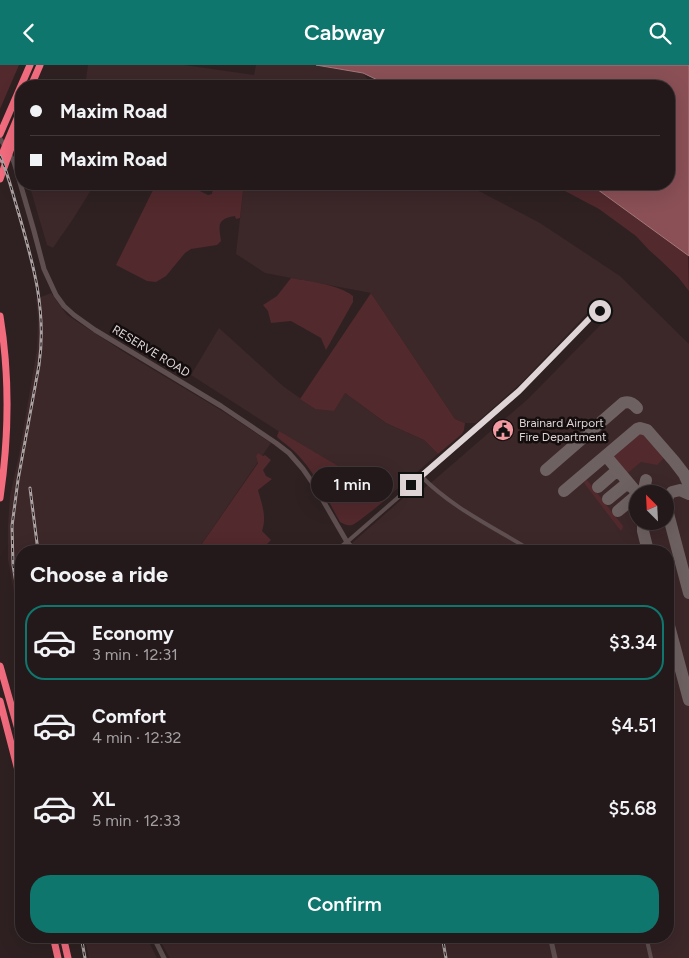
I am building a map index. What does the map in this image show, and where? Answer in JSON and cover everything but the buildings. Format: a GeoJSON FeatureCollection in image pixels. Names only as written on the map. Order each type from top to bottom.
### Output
{"type":"FeatureCollection","features":[{"type":"Feature","properties":{"kind":"highway"},"geometry":{"type":"LineString","coordinates":[[23,80],[30,65]]}},
{"type":"Feature","properties":{"kind":"highway"},"geometry":{"type":"LineString","coordinates":[[34,80],[42,65]]}},
{"type":"Feature","properties":{"kind":"highway"},"geometry":{"type":"LineString","coordinates":[[37,80],[42,65]]}},
{"type":"Feature","properties":{"kind":"highway"},"geometry":{"type":"LineString","coordinates":[[0,134],[15,100]]}},
{"type":"Feature","properties":{"kind":"highway"},"geometry":{"type":"LineString","coordinates":[[0,159],[15,123]]}},
{"type":"Feature","properties":{"kind":"highway"},"geometry":{"type":"LineString","coordinates":[[0,179],[15,137]]}},
{"type":"Feature","properties":{"kind":"highway"},"geometry":{"type":"LineString","coordinates":[[0,316],[5,355],[8,407],[0,498]]}},
{"type":"Feature","properties":{"kind":"highway"},"geometry":{"type":"LineString","coordinates":[[0,666],[15,719]]}},
{"type":"Feature","properties":{"kind":"highway"},"geometry":{"type":"LineString","coordinates":[[0,701],[15,759]]}},
{"type":"Feature","properties":{"kind":"highway"},"geometry":{"type":"LineString","coordinates":[[55,943],[58,958]]}},
{"type":"Feature","properties":{"kind":"highway"},"geometry":{"type":"LineString","coordinates":[[65,943],[68,958]]}},
{"type":"Feature","properties":{"kind":"street","name":"RESERVE ROAD"},"geometry":{"type":"LineString","coordinates":[[0,139],[4,143],[15,166]]}},
{"type":"Feature","properties":{"kind":"street","name":"RESERVE ROAD"},"geometry":{"type":"LineString","coordinates":[[22,190],[44,269],[56,295],[64,306],[96,330],[221,406],[289,453],[314,485],[349,545]]}},
{"type":"Feature","properties":{"kind":"street"},"geometry":{"type":"LineString","coordinates":[[344,545],[519,391],[590,318],[600,311]]}},
{"type":"Feature","properties":{"kind":"street"},"geometry":{"type":"LineString","coordinates":[[422,477],[452,502],[522,545]]}},
{"type":"Feature","properties":{"kind":"street"},"geometry":{"type":"LineString","coordinates":[[156,943],[164,958]]}},
{"type":"Feature","properties":{"kind":"street"},"geometry":{"type":"LineString","coordinates":[[552,943],[556,958]]}},
{"type":"Feature","properties":{"kind":"street"},"geometry":{"type":"LineString","coordinates":[[648,943],[651,958]]}},
{"type":"Feature","properties":{"kind":"shaded area"},"geometry":{"type":"Polygon","coordinates":[[[0,65],[19,65],[0,109],[0,65]]]}},
{"type":"Feature","properties":{"kind":"shaded area"},"geometry":{"type":"Polygon","coordinates":[[[88,65],[184,65],[254,75],[256,65],[316,65],[363,73],[368,80],[86,80],[88,65]]]}},
{"type":"Feature","properties":{"kind":"shaded area"},"geometry":{"type":"Polygon","coordinates":[[[316,65],[689,65],[689,256],[598,190],[675,190],[675,80],[378,80],[363,73],[316,65]]]}},
{"type":"Feature","properties":{"kind":"shaded area"},"geometry":{"type":"Polygon","coordinates":[[[31,190],[91,190],[53,248],[47,245],[31,190]]]}},
{"type":"Feature","properties":{"kind":"shaded area"},"geometry":{"type":"Polygon","coordinates":[[[153,190],[199,190],[208,195],[212,194],[213,190],[243,191],[240,218],[236,219],[235,216],[229,217],[222,221],[220,224],[221,241],[217,245],[191,249],[185,253],[166,276],[156,282],[147,281],[116,265],[153,190]]]}},
{"type":"Feature","properties":{"kind":"shaded area"},"geometry":{"type":"Polygon","coordinates":[[[239,190],[475,190],[540,223],[620,276],[689,344],[689,958],[170,958],[161,943],[674,943],[674,545],[350,545],[418,485],[421,484],[424,488],[433,481],[529,398],[614,311],[600,298],[521,383],[476,423],[465,423],[455,419],[371,293],[265,273],[236,254],[243,191],[239,190]]]}},
{"type":"Feature","properties":{"kind":"shaded area"},"geometry":{"type":"Polygon","coordinates":[[[563,190],[598,190],[688,255],[689,291],[678,277],[636,236],[599,209],[563,190]]]}},
{"type":"Feature","properties":{"kind":"shaded area"},"geometry":{"type":"Polygon","coordinates":[[[291,278],[332,286],[353,296],[353,302],[326,350],[321,338],[291,321],[271,323],[268,311],[263,305],[277,296],[291,278]]]}},
{"type":"Feature","properties":{"kind":"shaded area"},"geometry":{"type":"Polygon","coordinates":[[[51,293],[67,315],[271,443],[201,545],[15,545],[15,598],[8,560],[10,496],[37,349],[38,320],[36,299],[51,293]]]}},
{"type":"Feature","properties":{"kind":"shaded area"},"geometry":{"type":"Polygon","coordinates":[[[371,293],[455,419],[465,423],[462,434],[438,454],[424,440],[386,423],[345,393],[334,411],[315,409],[300,399],[371,293]]]}},
{"type":"Feature","properties":{"kind":"shaded area"},"geometry":{"type":"Polygon","coordinates":[[[219,328],[283,386],[315,409],[345,393],[386,423],[424,440],[438,454],[389,496],[286,436],[191,375],[219,328]]]}},
{"type":"Feature","properties":{"kind":"shaded area"},"geometry":{"type":"Polygon","coordinates":[[[279,431],[389,497],[352,525],[340,522],[303,460],[278,438],[279,431]]]}},
{"type":"Feature","properties":{"kind":"shaded area"},"geometry":{"type":"Polygon","coordinates":[[[638,434],[647,436],[665,457],[657,465],[641,462],[624,476],[612,462],[611,457],[638,434]]]}},
{"type":"Feature","properties":{"kind":"shaded area"},"geometry":{"type":"Polygon","coordinates":[[[258,453],[263,456],[265,455],[271,460],[263,470],[266,476],[272,479],[258,490],[264,515],[262,531],[271,540],[266,545],[201,545],[258,463],[256,456],[258,453]]]}},
{"type":"Feature","properties":{"kind":"shaded area"},"geometry":{"type":"Polygon","coordinates":[[[586,480],[623,526],[622,530],[620,530],[584,483],[586,480]]]}},
{"type":"Feature","properties":{"kind":"shaded area"},"geometry":{"type":"Polygon","coordinates":[[[86,943],[150,943],[157,958],[89,958],[86,943]]]}},
{"type":"Feature","properties":{"kind":"taxiway"},"geometry":{"type":"LineString","coordinates":[[546,470],[623,403],[631,403],[637,408]]}},
{"type":"Feature","properties":{"kind":"taxiway"},"geometry":{"type":"LineString","coordinates":[[564,491],[640,428],[647,430],[674,461],[684,474],[689,485]]}},
{"type":"Feature","properties":{"kind":"taxiway"},"geometry":{"type":"LineString","coordinates":[[606,456],[630,485]]}},
{"type":"Feature","properties":{"kind":"taxiway"},"geometry":{"type":"LineString","coordinates":[[598,487],[614,473],[621,474]]}},
{"type":"Feature","properties":{"kind":"taxiway"},"geometry":{"type":"LineString","coordinates":[[645,485],[646,480]]}},
{"type":"Feature","properties":{"kind":"taxiway"},"geometry":{"type":"LineString","coordinates":[[608,499],[625,485],[629,486]]}},
{"type":"Feature","properties":{"kind":"taxiway"},"geometry":{"type":"LineString","coordinates":[[674,492],[680,490],[689,494]]}},
{"type":"Feature","properties":{"kind":"taxiway"},"geometry":{"type":"LineString","coordinates":[[618,511],[629,502]]}},
{"type":"Feature","properties":{"kind":"taxiway"},"geometry":{"type":"LineString","coordinates":[[643,530],[646,545]]}},
{"type":"Feature","properties":{"kind":"taxiway"},"geometry":{"type":"LineString","coordinates":[[672,530],[689,593]]}},
{"type":"Feature","properties":{"kind":"taxiway"},"geometry":{"type":"LineString","coordinates":[[674,644],[689,700]]}},
{"type":"Feature","properties":{"kind":"railway"},"geometry":{"type":"LineString","coordinates":[[0,156],[24,230],[37,287],[41,325],[39,365],[18,480],[12,526],[15,577]]}},
{"type":"Feature","properties":{"kind":"railway"},"geometry":{"type":"LineString","coordinates":[[30,488],[37,545]]}},
{"type":"Feature","properties":{"kind":"railway"},"geometry":{"type":"LineString","coordinates":[[82,943],[85,958]]}},
{"type":"Feature","properties":{"kind":"railway"},"geometry":{"type":"LineString","coordinates":[[443,943],[446,958]]}},
{"type":"Feature","properties":{"kind":"place","name":"Brainard Airport Fire Department"},"geometry":{"type":"Point","coordinates":[503,430]}},
{"type":"Feature","properties":{"kind":"route"},"geometry":{"type":"LineString","coordinates":[[411,485],[519,391],[594,314],[600,311]]}}]}
